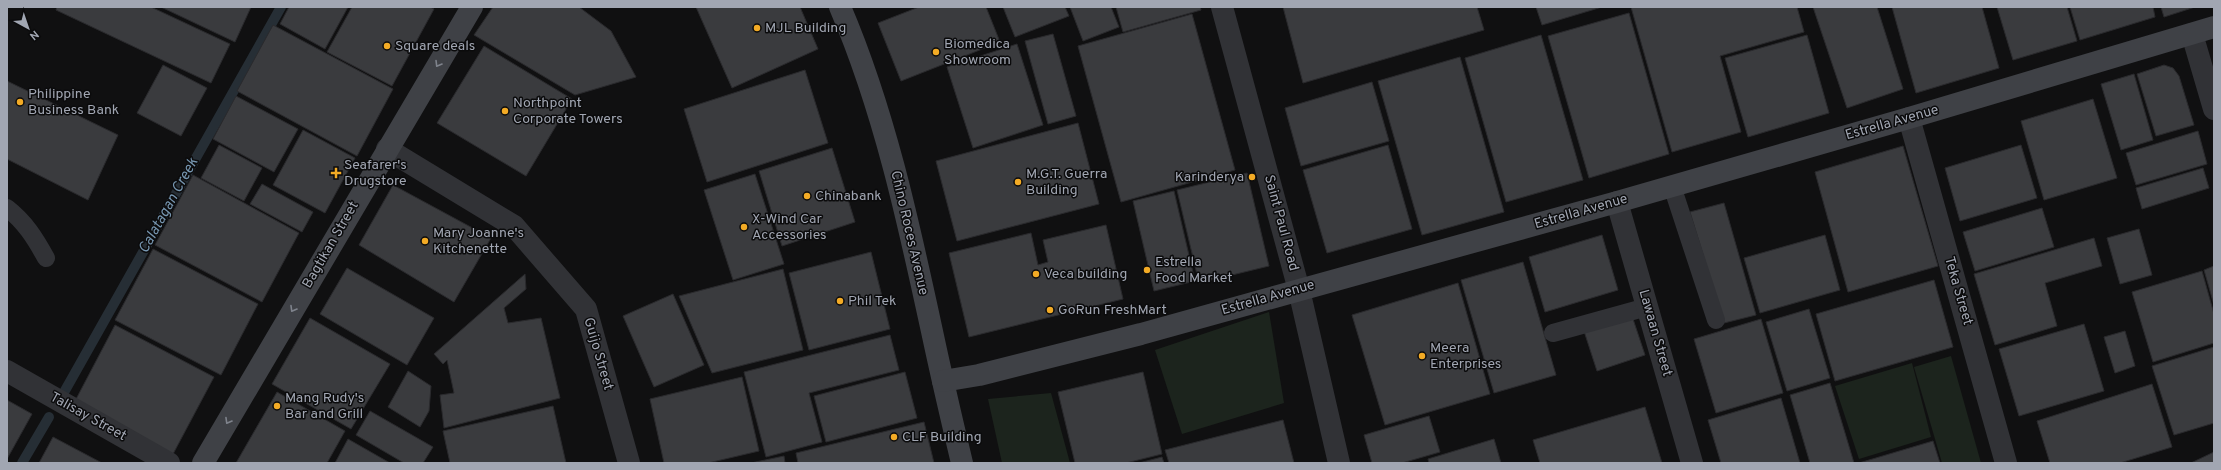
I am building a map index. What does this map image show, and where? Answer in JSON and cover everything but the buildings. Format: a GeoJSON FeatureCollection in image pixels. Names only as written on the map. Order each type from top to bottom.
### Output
{"type":"FeatureCollection","features":[{"type":"Feature","properties":{"kind":"street","name":"Bagtikan Street"},"geometry":{"type":"LineString","coordinates":[[203,463],[472,7]]}},
{"type":"Feature","properties":{"kind":"street","name":"Chino Roces Avenue"},"geometry":{"type":"LineString","coordinates":[[840,7],[869,85],[889,147],[912,238],[962,463]]}},
{"type":"Feature","properties":{"kind":"street","name":"Saint Paul Road"},"geometry":{"type":"LineString","coordinates":[[1222,7],[1300,290],[1339,463]]}},
{"type":"Feature","properties":{"kind":"street","name":"Estrella Avenue"},"geometry":{"type":"LineString","coordinates":[[943,381],[978,375],[1141,334],[1618,202],[1909,118],[2214,27]]}},
{"type":"Feature","properties":{"kind":"street"},"geometry":{"type":"LineString","coordinates":[[2192,34],[2214,109]]}},
{"type":"Feature","properties":{"kind":"street","name":"Teka Street"},"geometry":{"type":"LineString","coordinates":[[1909,118],[2006,463]]}},
{"type":"Feature","properties":{"kind":"street","name":"Guijo Street"},"geometry":{"type":"LineString","coordinates":[[387,149],[514,226],[586,309],[629,463]]}},
{"type":"Feature","properties":{"kind":"street","name":"Lawaan Street"},"geometry":{"type":"LineString","coordinates":[[1618,202],[1692,463]]}},
{"type":"Feature","properties":{"kind":"street","name":"Talisay Street"},"geometry":{"type":"LineString","coordinates":[[7,371],[169,463]]}},
{"type":"Feature","properties":{"kind":"lane"},"geometry":{"type":"LineString","coordinates":[[1672,186],[1716,320]]}},
{"type":"Feature","properties":{"kind":"lane"},"geometry":{"type":"LineString","coordinates":[[7,208],[19,217],[31,232],[46,258]]}},
{"type":"Feature","properties":{"kind":"lane"},"geometry":{"type":"LineString","coordinates":[[1552,334],[1647,307]]}},
{"type":"Feature","properties":{"kind":"shaded area"},"geometry":{"type":"Polygon","coordinates":[[[1269,312],[1284,403],[1182,434],[1155,350],[1269,312]]]}},
{"type":"Feature","properties":{"kind":"shaded area"},"geometry":{"type":"Polygon","coordinates":[[[1951,356],[1981,463],[1942,463],[1914,367],[1951,356]]]}},
{"type":"Feature","properties":{"kind":"shaded area"},"geometry":{"type":"Polygon","coordinates":[[[1912,363],[1931,437],[1859,459],[1835,386],[1912,363]]]}},
{"type":"Feature","properties":{"kind":"shaded area"},"geometry":{"type":"Polygon","coordinates":[[[1051,393],[1070,463],[1002,463],[988,399],[1051,393]]]}},
{"type":"Feature","properties":{"kind":"waterway","name":"Calatagan Creek"},"geometry":{"type":"LineString","coordinates":[[58,403],[281,7]]}},
{"type":"Feature","properties":{"kind":"waterway","name":"Calatagan Creek"},"geometry":{"type":"LineString","coordinates":[[22,463],[49,417]]}},
{"type":"Feature","properties":{"kind":"place","name":"MJL Building"},"geometry":{"type":"Point","coordinates":[757,28]}},
{"type":"Feature","properties":{"kind":"place","name":"Square deals"},"geometry":{"type":"Point","coordinates":[387,46]}},
{"type":"Feature","properties":{"kind":"place","name":"Biomedica Showroom"},"geometry":{"type":"Point","coordinates":[936,52]}},
{"type":"Feature","properties":{"kind":"place","name":"Philippine Business Bank"},"geometry":{"type":"Point","coordinates":[20,102]}},
{"type":"Feature","properties":{"kind":"place","name":"Northpoint Corporate Towers"},"geometry":{"type":"Point","coordinates":[505,111]}},
{"type":"Feature","properties":{"kind":"place","name":"Seafarer's Drugstore"},"geometry":{"type":"Point","coordinates":[336,173]}},
{"type":"Feature","properties":{"kind":"place","name":"Karinderya"},"geometry":{"type":"Point","coordinates":[1252,177]}},
{"type":"Feature","properties":{"kind":"place","name":"M.G.T. Guerra Building"},"geometry":{"type":"Point","coordinates":[1018,182]}},
{"type":"Feature","properties":{"kind":"place","name":"Chinabank"},"geometry":{"type":"Point","coordinates":[807,196]}},
{"type":"Feature","properties":{"kind":"place","name":"X-Wind Car Accessories"},"geometry":{"type":"Point","coordinates":[744,227]}},
{"type":"Feature","properties":{"kind":"place","name":"Mary Joanne's Kitchenette"},"geometry":{"type":"Point","coordinates":[425,241]}},
{"type":"Feature","properties":{"kind":"place","name":"Estrella Food Market"},"geometry":{"type":"Point","coordinates":[1147,270]}},
{"type":"Feature","properties":{"kind":"place","name":"Veca building"},"geometry":{"type":"Point","coordinates":[1036,274]}},
{"type":"Feature","properties":{"kind":"place","name":"Phil Tek"},"geometry":{"type":"Point","coordinates":[840,301]}},
{"type":"Feature","properties":{"kind":"place","name":"GoRun FreshMart"},"geometry":{"type":"Point","coordinates":[1050,310]}},
{"type":"Feature","properties":{"kind":"place","name":"Meera Enterprises"},"geometry":{"type":"Point","coordinates":[1422,356]}},
{"type":"Feature","properties":{"kind":"place","name":"Mang Rudy's Bar and Grill"},"geometry":{"type":"Point","coordinates":[277,406]}},
{"type":"Feature","properties":{"kind":"place","name":"CLF Building"},"geometry":{"type":"Point","coordinates":[894,437]}}]}
